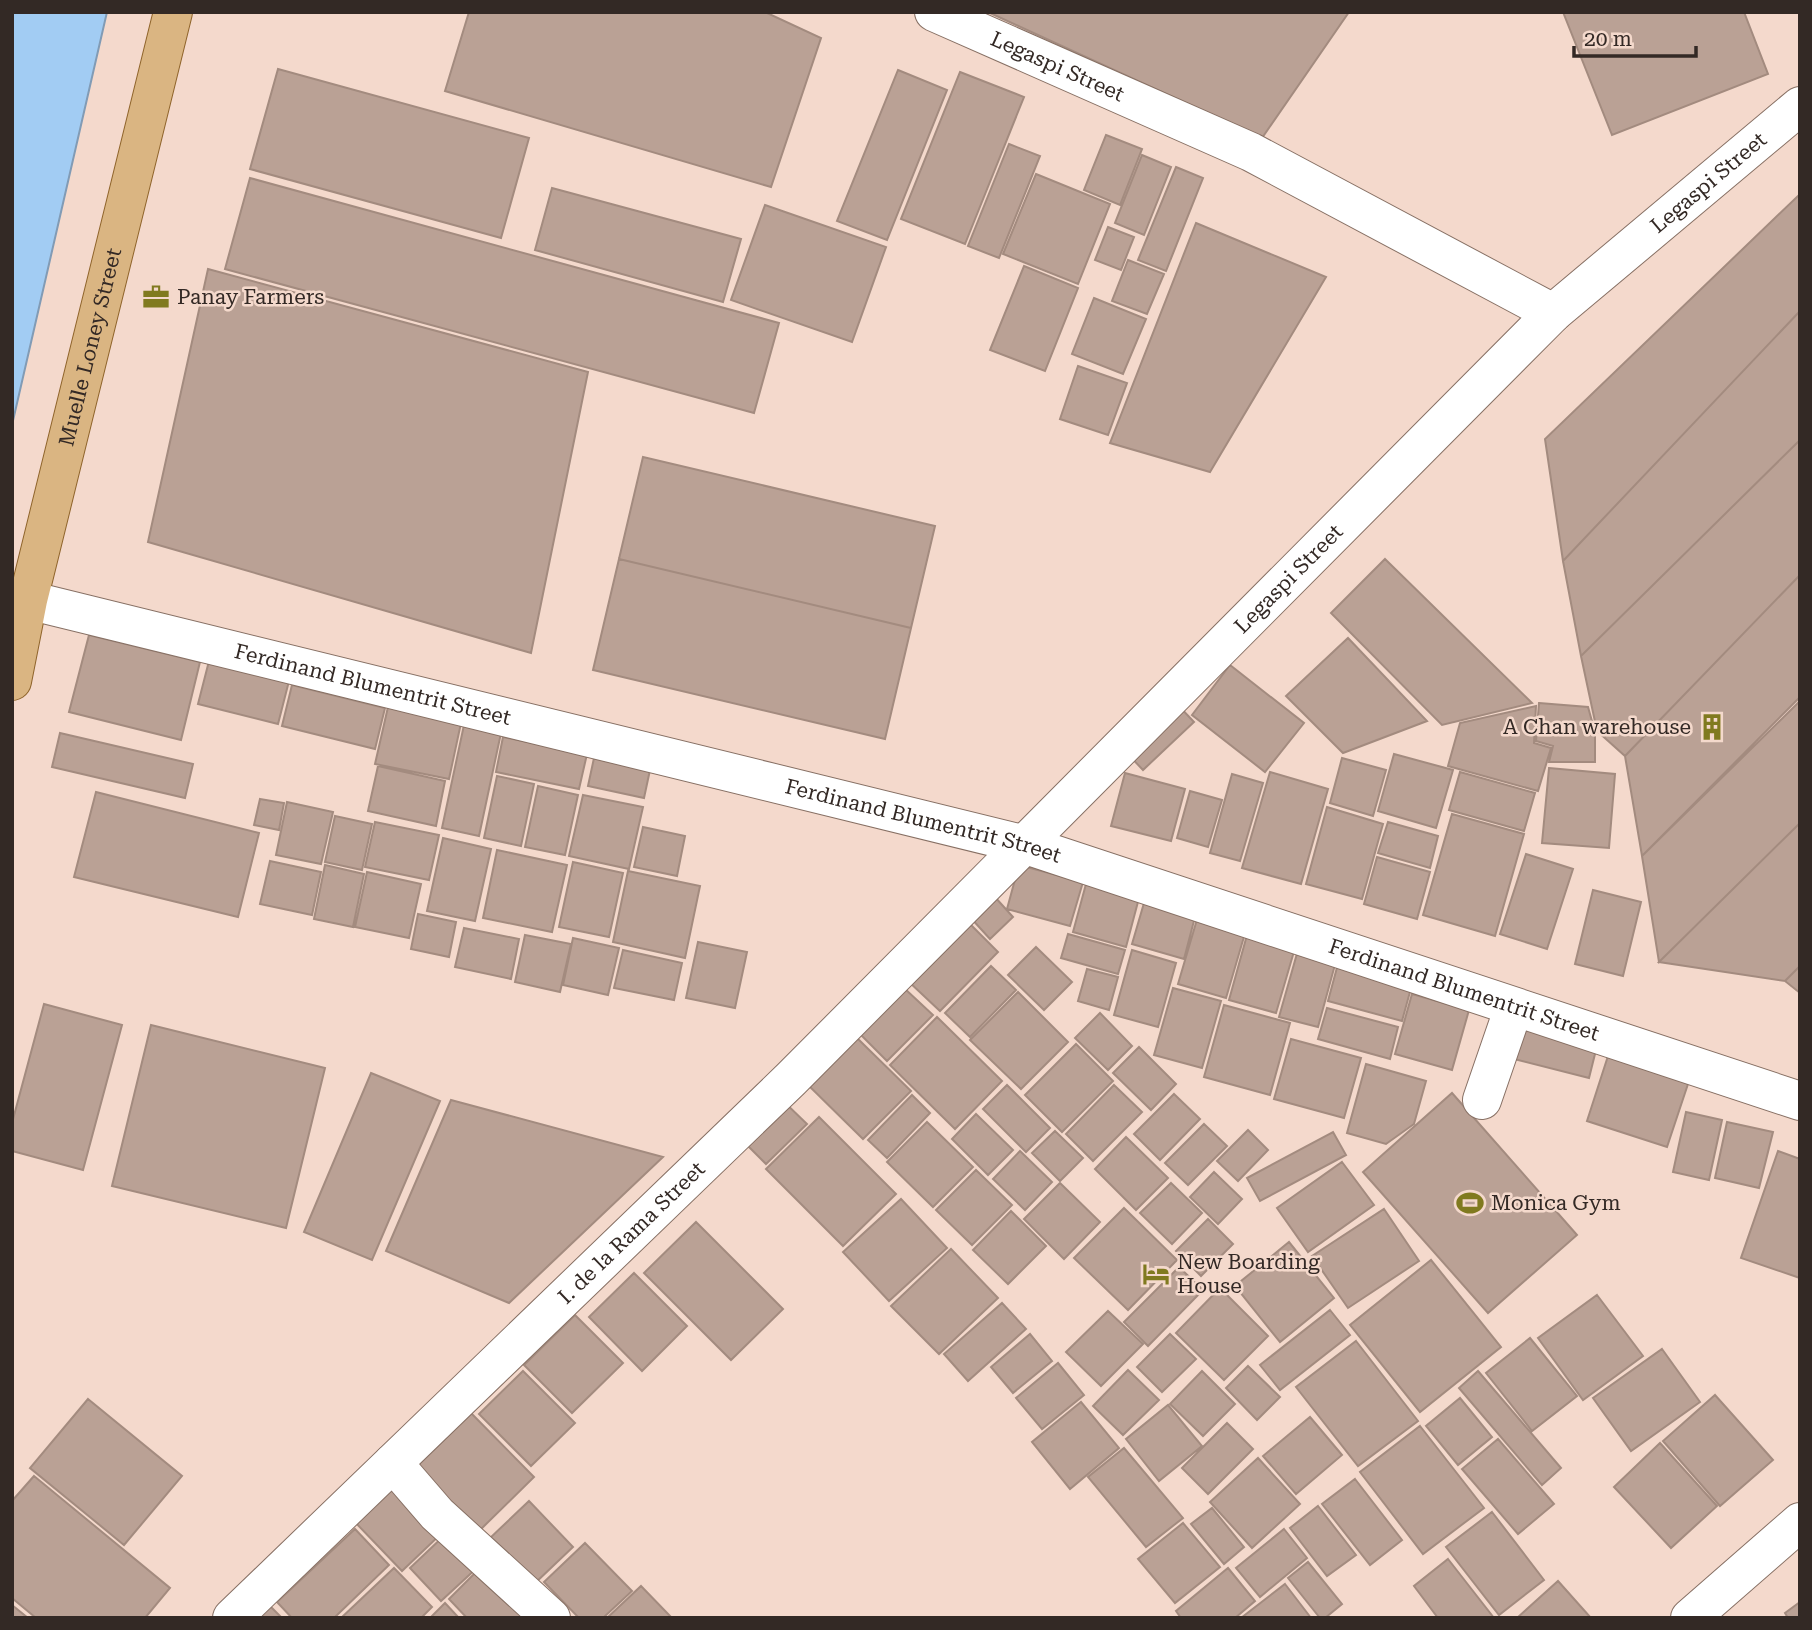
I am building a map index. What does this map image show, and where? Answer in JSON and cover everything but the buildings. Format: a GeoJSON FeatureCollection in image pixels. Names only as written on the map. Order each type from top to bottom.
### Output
{"type":"FeatureCollection","features":[{"type":"Feature","properties":{"kind":"main road","name":"Muelle Loney Street"},"geometry":{"type":"LineString","coordinates":[[12,681],[28,600],[173,12]]}},
{"type":"Feature","properties":{"kind":"street","name":"Legaspi Street"},"geometry":{"type":"LineString","coordinates":[[934,12],[1251,152],[1552,313]]}},
{"type":"Feature","properties":{"kind":"street","name":"Legaspi Street"},"geometry":{"type":"LineString","coordinates":[[1026,845],[1552,313],[1800,106]]}},
{"type":"Feature","properties":{"kind":"street","name":"Ferdinand Blumentrit Street"},"geometry":{"type":"LineString","coordinates":[[28,600],[1026,845],[1800,1101]]}},
{"type":"Feature","properties":{"kind":"street","name":"I. de la Rama Street"},"geometry":{"type":"LineString","coordinates":[[232,1618],[782,1089],[1026,845]]}},
{"type":"Feature","properties":{"kind":"street"},"geometry":{"type":"LineString","coordinates":[[1482,1100],[1514,1007]]}},
{"type":"Feature","properties":{"kind":"street"},"geometry":{"type":"LineString","coordinates":[[393,1463],[437,1514],[551,1618]]}},
{"type":"Feature","properties":{"kind":"street"},"geometry":{"type":"LineString","coordinates":[[1690,1618],[1800,1522]]}},
{"type":"Feature","properties":{"kind":"water"},"geometry":{"type":"Polygon","coordinates":[[[12,12],[107,12],[12,425],[12,12]]]}},
{"type":"Feature","properties":{"kind":"place","name":"Panay Farmers"},"geometry":{"type":"Point","coordinates":[156,297]}},
{"type":"Feature","properties":{"kind":"place","name":"A Chan warehouse"},"geometry":{"type":"Point","coordinates":[1712,727]}},
{"type":"Feature","properties":{"kind":"place","name":"Monica Gym"},"geometry":{"type":"Point","coordinates":[1470,1203]}},
{"type":"Feature","properties":{"kind":"place","name":"New Boarding House"},"geometry":{"type":"Point","coordinates":[1156,1274]}}]}
